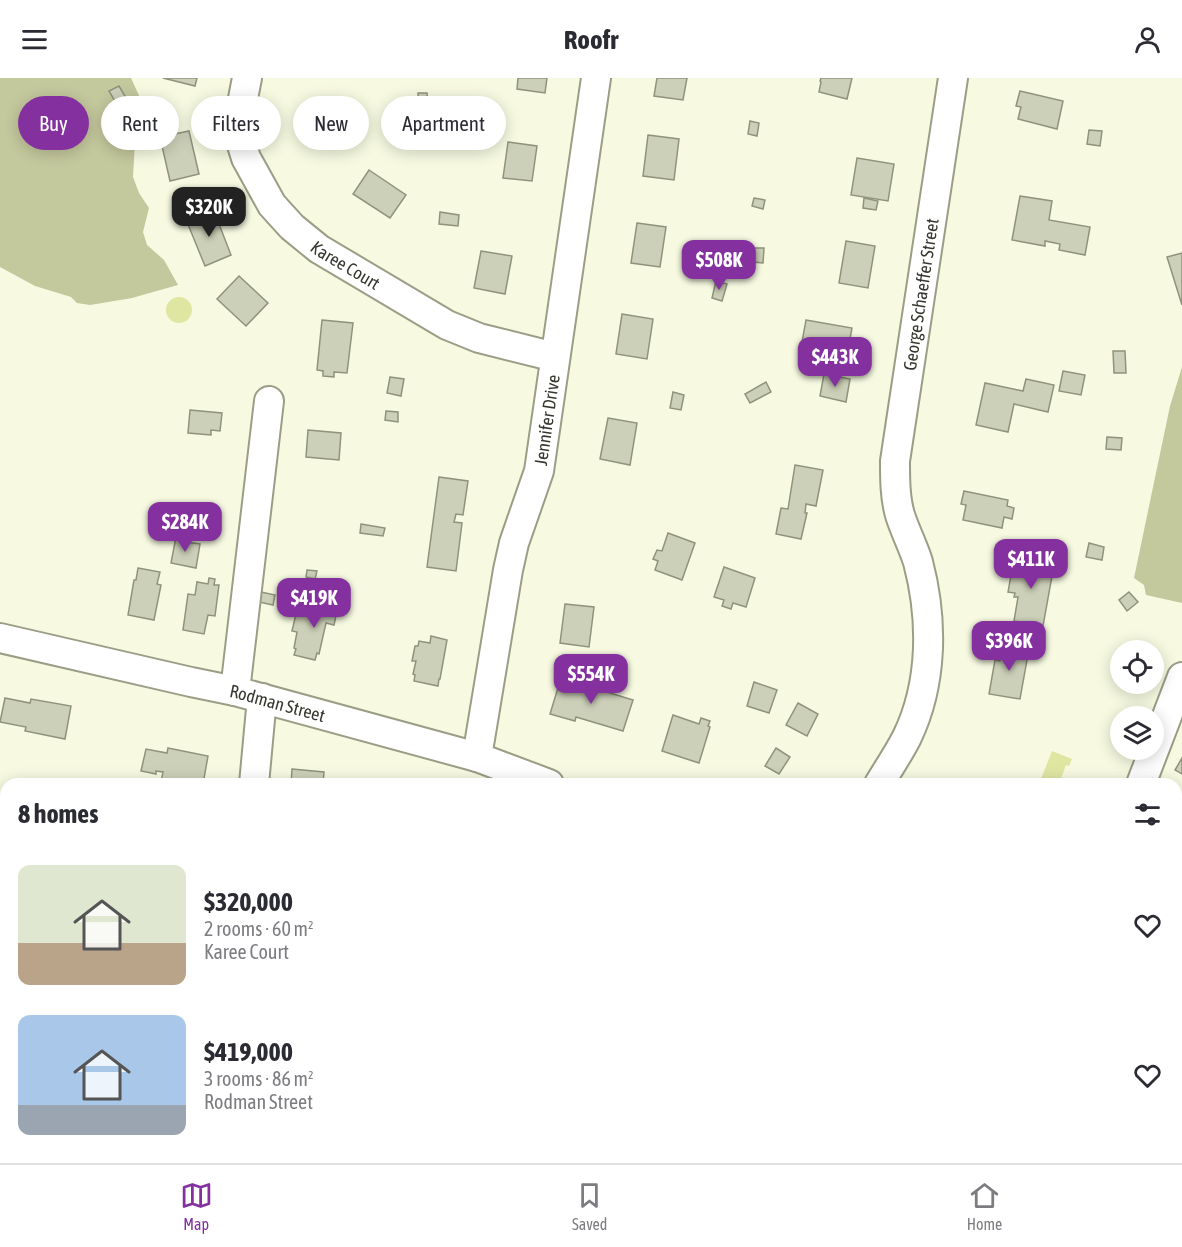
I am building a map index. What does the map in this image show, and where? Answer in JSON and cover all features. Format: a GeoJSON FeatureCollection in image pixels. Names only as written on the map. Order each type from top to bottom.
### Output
{"type":"FeatureCollection","features":[{"type":"Feature","properties":{"kind":"street","name":"Karee Court"},"geometry":{"type":"LineString","coordinates":[[247,78],[239,119],[242,145],[246,158],[272,205],[292,227],[319,249],[447,325],[480,338],[555,357]]}},
{"type":"Feature","properties":{"kind":"street","name":"Jennifer Drive"},"geometry":{"type":"LineString","coordinates":[[477,757],[508,570],[514,543],[539,471],[596,78]]}},
{"type":"Feature","properties":{"kind":"street","name":"George Schaeffer Street"},"geometry":{"type":"LineString","coordinates":[[883,778],[915,718],[926,676],[927,621],[922,578],[915,551],[900,516],[895,486],[895,461],[953,78]]}},
{"type":"Feature","properties":{"kind":"street"},"geometry":{"type":"LineString","coordinates":[[235,691],[269,401]]}},
{"type":"Feature","properties":{"kind":"street","name":"Rodman Street"},"geometry":{"type":"LineString","coordinates":[[0,638],[262,698],[477,757],[533,778]]}},
{"type":"Feature","properties":{"kind":"street"},"geometry":{"type":"LineString","coordinates":[[1142,778],[1182,677]]}},
{"type":"Feature","properties":{"kind":"street"},"geometry":{"type":"LineString","coordinates":[[255,778],[262,698]]}},
{"type":"Feature","properties":{"kind":"shaded area"},"geometry":{"type":"Polygon","coordinates":[[[0,78],[131,78],[139,96],[101,96],[101,150],[135,150],[133,177],[139,193],[149,208],[143,232],[147,245],[164,260],[178,285],[132,298],[90,305],[77,303],[71,297],[35,286],[0,267],[0,78]]]}},
{"type":"Feature","properties":{"kind":"shaded area"},"geometry":{"type":"Polygon","coordinates":[[[179,297],[188,301],[192,310],[188,319],[179,323],[170,319],[166,310],[170,301],[179,297]]]}},
{"type":"Feature","properties":{"kind":"shaded area"},"geometry":{"type":"Polygon","coordinates":[[[1182,367],[1182,603],[1146,595],[1144,585],[1134,578],[1170,406],[1182,367]]]}},
{"type":"Feature","properties":{"kind":"shaded area"},"geometry":{"type":"Polygon","coordinates":[[[1052,751],[1072,759],[1069,766],[1066,765],[1061,778],[1041,778],[1052,751]]]}},
{"type":"Feature","properties":{"kind":"building"},"geometry":{"type":"Polygon","coordinates":[[[163,78],[197,78],[195,86],[163,78]]]}},
{"type":"Feature","properties":{"kind":"building"},"geometry":{"type":"Polygon","coordinates":[[[518,78],[547,78],[545,93],[517,89],[518,78]]]}},
{"type":"Feature","properties":{"kind":"building"},"geometry":{"type":"Polygon","coordinates":[[[657,78],[687,78],[683,100],[654,96],[657,78]]]}},
{"type":"Feature","properties":{"kind":"building"},"geometry":{"type":"Polygon","coordinates":[[[821,78],[852,78],[847,99],[819,92],[821,78]]]}},
{"type":"Feature","properties":{"kind":"building"},"geometry":{"type":"Polygon","coordinates":[[[119,86],[125,96],[112,96],[109,91],[119,86]]]}},
{"type":"Feature","properties":{"kind":"building"},"geometry":{"type":"Polygon","coordinates":[[[1020,91],[1063,101],[1057,129],[1018,119],[1021,107],[1016,106],[1020,91]]]}},
{"type":"Feature","properties":{"kind":"building"},"geometry":{"type":"Polygon","coordinates":[[[418,93],[427,93],[427,96],[418,96],[418,93]]]}},
{"type":"Feature","properties":{"kind":"building"},"geometry":{"type":"Polygon","coordinates":[[[750,121],[759,123],[757,136],[748,134],[750,121]]]}},
{"type":"Feature","properties":{"kind":"building"},"geometry":{"type":"Polygon","coordinates":[[[1089,130],[1102,131],[1100,146],[1087,144],[1089,130]]]}},
{"type":"Feature","properties":{"kind":"building"},"geometry":{"type":"Polygon","coordinates":[[[189,131],[191,150],[193,150],[199,174],[170,181],[163,150],[179,150],[179,133],[189,131]]]}},
{"type":"Feature","properties":{"kind":"building"},"geometry":{"type":"Polygon","coordinates":[[[648,135],[679,139],[674,180],[643,176],[648,135]]]}},
{"type":"Feature","properties":{"kind":"building"},"geometry":{"type":"Polygon","coordinates":[[[508,142],[537,146],[532,181],[503,178],[508,142]]]}},
{"type":"Feature","properties":{"kind":"building"},"geometry":{"type":"Polygon","coordinates":[[[857,158],[894,164],[888,201],[851,195],[857,158]]]}},
{"type":"Feature","properties":{"kind":"building"},"geometry":{"type":"Polygon","coordinates":[[[369,170],[406,195],[390,218],[353,194],[369,170]]]}},
{"type":"Feature","properties":{"kind":"building"},"geometry":{"type":"Polygon","coordinates":[[[1020,196],[1052,201],[1049,220],[1090,227],[1085,255],[1059,250],[1060,244],[1045,241],[1045,246],[1012,240],[1020,196]]]}},
{"type":"Feature","properties":{"kind":"building"},"geometry":{"type":"Polygon","coordinates":[[[754,198],[765,200],[763,209],[752,206],[754,198]]]}},
{"type":"Feature","properties":{"kind":"building"},"geometry":{"type":"Polygon","coordinates":[[[864,198],[878,201],[876,210],[863,208],[864,198]]]}},
{"type":"Feature","properties":{"kind":"building"},"geometry":{"type":"Polygon","coordinates":[[[214,211],[231,255],[205,266],[187,222],[214,211]]]}},
{"type":"Feature","properties":{"kind":"building"},"geometry":{"type":"Polygon","coordinates":[[[440,212],[459,215],[458,226],[439,224],[440,212]]]}},
{"type":"Feature","properties":{"kind":"building"},"geometry":{"type":"Polygon","coordinates":[[[637,223],[666,227],[660,267],[631,263],[637,223]]]}},
{"type":"Feature","properties":{"kind":"building"},"geometry":{"type":"Polygon","coordinates":[[[846,241],[875,246],[868,288],[839,283],[846,241]]]}},
{"type":"Feature","properties":{"kind":"building"},"geometry":{"type":"Polygon","coordinates":[[[754,248],[764,248],[763,263],[753,262],[754,248]]]}},
{"type":"Feature","properties":{"kind":"building"},"geometry":{"type":"Polygon","coordinates":[[[481,251],[512,256],[505,294],[474,288],[481,251]]]}},
{"type":"Feature","properties":{"kind":"building"},"geometry":{"type":"Polygon","coordinates":[[[1182,253],[1182,305],[1167,257],[1182,253]]]}},
{"type":"Feature","properties":{"kind":"building"},"geometry":{"type":"Polygon","coordinates":[[[239,276],[268,303],[246,326],[217,299],[239,276]]]}},
{"type":"Feature","properties":{"kind":"building"},"geometry":{"type":"Polygon","coordinates":[[[716,281],[727,284],[722,301],[712,298],[716,281]]]}},
{"type":"Feature","properties":{"kind":"building"},"geometry":{"type":"Polygon","coordinates":[[[622,314],[653,319],[647,359],[616,354],[622,314]]]}},
{"type":"Feature","properties":{"kind":"building"},"geometry":{"type":"Polygon","coordinates":[[[322,320],[353,323],[347,373],[334,372],[334,377],[323,376],[323,371],[317,370],[322,320]]]}},
{"type":"Feature","properties":{"kind":"building"},"geometry":{"type":"Polygon","coordinates":[[[806,320],[852,328],[845,366],[799,358],[806,320]]]}},
{"type":"Feature","properties":{"kind":"building"},"geometry":{"type":"Polygon","coordinates":[[[1113,351],[1125,351],[1126,373],[1114,373],[1113,351]]]}},
{"type":"Feature","properties":{"kind":"building"},"geometry":{"type":"Polygon","coordinates":[[[1063,371],[1085,375],[1081,395],[1059,391],[1063,371]]]}},
{"type":"Feature","properties":{"kind":"building"},"geometry":{"type":"Polygon","coordinates":[[[824,374],[850,379],[846,402],[820,396],[824,374]]]}},
{"type":"Feature","properties":{"kind":"building"},"geometry":{"type":"Polygon","coordinates":[[[390,377],[404,379],[401,396],[387,393],[390,377]]]}},
{"type":"Feature","properties":{"kind":"building"},"geometry":{"type":"Polygon","coordinates":[[[1026,379],[1054,385],[1048,412],[1014,404],[1008,432],[976,425],[985,383],[1023,391],[1026,379]]]}},
{"type":"Feature","properties":{"kind":"building"},"geometry":{"type":"Polygon","coordinates":[[[766,382],[771,392],[750,403],[745,394],[766,382]]]}},
{"type":"Feature","properties":{"kind":"building"},"geometry":{"type":"Polygon","coordinates":[[[673,392],[684,395],[681,410],[670,408],[673,392]]]}},
{"type":"Feature","properties":{"kind":"building"},"geometry":{"type":"Polygon","coordinates":[[[190,410],[222,413],[220,431],[211,430],[211,435],[188,433],[190,410]]]}},
{"type":"Feature","properties":{"kind":"building"},"geometry":{"type":"Polygon","coordinates":[[[386,411],[398,412],[398,422],[385,420],[386,411]]]}},
{"type":"Feature","properties":{"kind":"building"},"geometry":{"type":"Polygon","coordinates":[[[608,418],[637,423],[630,465],[600,459],[608,418]]]}},
{"type":"Feature","properties":{"kind":"building"},"geometry":{"type":"Polygon","coordinates":[[[308,430],[341,433],[339,460],[306,457],[308,430]]]}},
{"type":"Feature","properties":{"kind":"building"},"geometry":{"type":"Polygon","coordinates":[[[1107,437],[1122,438],[1121,450],[1106,449],[1107,437]]]}},
{"type":"Feature","properties":{"kind":"building"},"geometry":{"type":"Polygon","coordinates":[[[795,465],[823,470],[816,506],[806,504],[805,513],[807,513],[801,539],[776,534],[781,508],[788,509],[795,465]]]}},
{"type":"Feature","properties":{"kind":"building"},"geometry":{"type":"Polygon","coordinates":[[[439,477],[468,481],[463,515],[456,514],[454,522],[462,523],[456,571],[427,567],[439,477]]]}},
{"type":"Feature","properties":{"kind":"building"},"geometry":{"type":"Polygon","coordinates":[[[964,491],[1008,500],[1007,506],[1014,508],[1012,519],[1004,517],[1002,528],[963,520],[966,505],[961,504],[964,491]]]}},
{"type":"Feature","properties":{"kind":"building"},"geometry":{"type":"Polygon","coordinates":[[[361,524],[385,528],[383,536],[360,533],[361,524]]]}},
{"type":"Feature","properties":{"kind":"building"},"geometry":{"type":"Polygon","coordinates":[[[668,533],[695,543],[682,580],[655,570],[658,561],[653,559],[657,550],[662,551],[668,533]]]}},
{"type":"Feature","properties":{"kind":"building"},"geometry":{"type":"Polygon","coordinates":[[[176,537],[186,539],[186,542],[200,544],[196,568],[171,563],[176,537]]]}},
{"type":"Feature","properties":{"kind":"building"},"geometry":{"type":"Polygon","coordinates":[[[1089,543],[1104,547],[1102,560],[1086,557],[1089,543]]]}},
{"type":"Feature","properties":{"kind":"building"},"geometry":{"type":"Polygon","coordinates":[[[1014,558],[1054,565],[1043,626],[1014,621],[1018,597],[1014,597],[1015,593],[1008,592],[1014,558]]]}},
{"type":"Feature","properties":{"kind":"building"},"geometry":{"type":"Polygon","coordinates":[[[724,567],[755,578],[746,607],[733,603],[731,609],[722,606],[724,600],[714,597],[724,567]]]}},
{"type":"Feature","properties":{"kind":"building"},"geometry":{"type":"Polygon","coordinates":[[[138,568],[160,572],[157,584],[161,585],[154,620],[128,615],[138,568]]]}},
{"type":"Feature","properties":{"kind":"building"},"geometry":{"type":"Polygon","coordinates":[[[307,570],[317,571],[315,579],[306,577],[307,570]]]}},
{"type":"Feature","properties":{"kind":"building"},"geometry":{"type":"Polygon","coordinates":[[[209,578],[215,579],[214,585],[219,585],[215,616],[208,615],[204,634],[183,630],[188,594],[195,595],[197,582],[208,584],[209,578]]]}},
{"type":"Feature","properties":{"kind":"building"},"geometry":{"type":"Polygon","coordinates":[[[261,592],[275,595],[273,605],[259,602],[261,592]]]}},
{"type":"Feature","properties":{"kind":"building"},"geometry":{"type":"Polygon","coordinates":[[[1129,592],[1138,602],[1127,611],[1119,600],[1129,592]]]}},
{"type":"Feature","properties":{"kind":"building"},"geometry":{"type":"Polygon","coordinates":[[[319,597],[339,601],[334,625],[326,623],[319,654],[317,653],[315,660],[294,655],[297,632],[292,631],[296,614],[315,618],[319,597]]]}},
{"type":"Feature","properties":{"kind":"building"},"geometry":{"type":"Polygon","coordinates":[[[565,604],[594,607],[589,647],[560,643],[565,604]]]}},
{"type":"Feature","properties":{"kind":"building"},"geometry":{"type":"Polygon","coordinates":[[[431,636],[447,640],[438,686],[414,681],[415,675],[413,674],[416,661],[412,661],[415,646],[418,646],[419,641],[430,643],[431,636]]]}},
{"type":"Feature","properties":{"kind":"building"},"geometry":{"type":"Polygon","coordinates":[[[1002,645],[1029,649],[1020,699],[989,694],[995,660],[1000,661],[1002,645]]]}},
{"type":"Feature","properties":{"kind":"building"},"geometry":{"type":"Polygon","coordinates":[[[561,678],[633,700],[623,731],[576,717],[575,721],[550,714],[561,678]]]}},
{"type":"Feature","properties":{"kind":"building"},"geometry":{"type":"Polygon","coordinates":[[[754,682],[777,690],[769,713],[747,706],[754,682]]]}},
{"type":"Feature","properties":{"kind":"building"},"geometry":{"type":"Polygon","coordinates":[[[5,698],[30,703],[31,699],[71,706],[65,739],[25,731],[26,727],[0,722],[5,698]]]}},
{"type":"Feature","properties":{"kind":"building"},"geometry":{"type":"Polygon","coordinates":[[[798,703],[818,714],[807,736],[786,725],[798,703]]]}},
{"type":"Feature","properties":{"kind":"building"},"geometry":{"type":"Polygon","coordinates":[[[673,715],[699,724],[701,718],[710,721],[699,763],[662,751],[673,715]]]}},
{"type":"Feature","properties":{"kind":"building"},"geometry":{"type":"Polygon","coordinates":[[[168,748],[208,756],[204,778],[162,778],[163,772],[156,771],[156,774],[141,771],[146,749],[167,753],[168,748]]]}},
{"type":"Feature","properties":{"kind":"building"},"geometry":{"type":"Polygon","coordinates":[[[776,748],[790,757],[779,774],[765,766],[776,748]]]}},
{"type":"Feature","properties":{"kind":"building"},"geometry":{"type":"Polygon","coordinates":[[[1182,758],[1182,774],[1175,770],[1182,758]]]}},
{"type":"Feature","properties":{"kind":"building"},"geometry":{"type":"Polygon","coordinates":[[[292,769],[324,772],[324,778],[291,778],[292,769]]]}}]}
